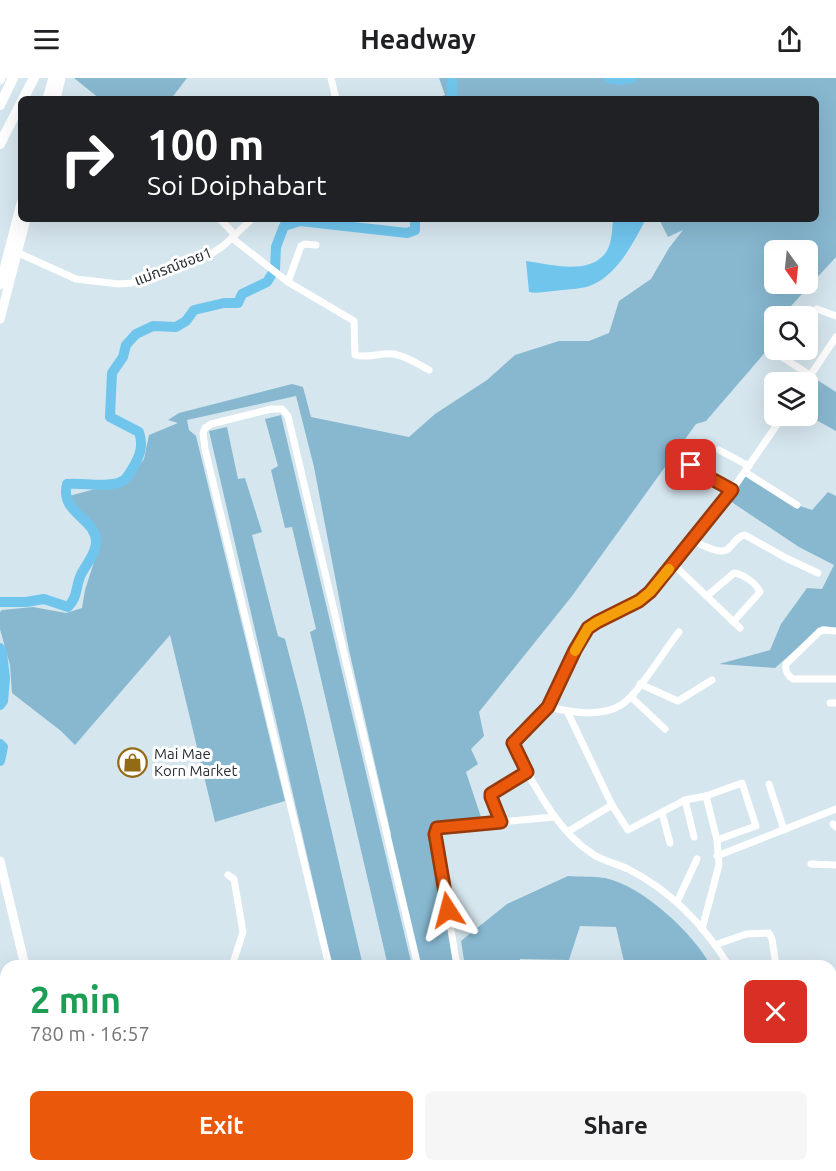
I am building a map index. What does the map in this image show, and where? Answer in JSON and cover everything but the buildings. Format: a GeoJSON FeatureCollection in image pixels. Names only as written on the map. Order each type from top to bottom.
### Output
{"type":"FeatureCollection","features":[{"type":"Feature","properties":{"kind":"main road"},"geometry":{"type":"LineString","coordinates":[[0,105],[13,78]]}},
{"type":"Feature","properties":{"kind":"main road"},"geometry":{"type":"LineString","coordinates":[[25,96],[34,78]]}},
{"type":"Feature","properties":{"kind":"main road"},"geometry":{"type":"LineString","coordinates":[[48,96],[53,78]]}},
{"type":"Feature","properties":{"kind":"main road"},"geometry":{"type":"LineString","coordinates":[[57,96],[61,78]]}},
{"type":"Feature","properties":{"kind":"main road"},"geometry":{"type":"LineString","coordinates":[[0,101],[2,79]]}},
{"type":"Feature","properties":{"kind":"main road"},"geometry":{"type":"LineString","coordinates":[[0,144],[18,109]]}},
{"type":"Feature","properties":{"kind":"main road"},"geometry":{"type":"LineString","coordinates":[[0,319],[18,221]]}},
{"type":"Feature","properties":{"kind":"main road"},"geometry":{"type":"LineString","coordinates":[[0,285],[25,222]]}},
{"type":"Feature","properties":{"kind":"main road"},"geometry":{"type":"LineString","coordinates":[[0,861],[24,960]]}},
{"type":"Feature","properties":{"kind":"street"},"geometry":{"type":"LineString","coordinates":[[331,78],[335,96]]}},
{"type":"Feature","properties":{"kind":"street"},"geometry":{"type":"LineString","coordinates":[[222,222],[233,236],[268,268],[354,321],[355,355],[362,357],[392,353],[429,370]]}},
{"type":"Feature","properties":{"kind":"street","name":"แม่กรณ์ซอย1"},"geometry":{"type":"LineString","coordinates":[[13,251],[76,279],[119,284],[131,283],[208,256],[249,222]]}},
{"type":"Feature","properties":{"kind":"street"},"geometry":{"type":"LineString","coordinates":[[288,282],[300,246],[316,245]]}},
{"type":"Feature","properties":{"kind":"street"},"geometry":{"type":"LineString","coordinates":[[818,309],[836,316]]}},
{"type":"Feature","properties":{"kind":"street"},"geometry":{"type":"LineString","coordinates":[[813,372],[835,341]]}},
{"type":"Feature","properties":{"kind":"street"},"geometry":{"type":"LineString","coordinates":[[785,360],[800,372]]}},
{"type":"Feature","properties":{"kind":"street"},"geometry":{"type":"LineString","coordinates":[[328,960],[203,434],[205,428],[211,424],[271,409],[282,409],[288,416],[417,960]]}},
{"type":"Feature","properties":{"kind":"street"},"geometry":{"type":"LineString","coordinates":[[725,960],[702,929],[677,902],[658,886],[627,868],[596,855],[555,817],[527,772],[513,743],[548,707],[588,628],[639,601],[650,592],[732,490],[776,426]]}},
{"type":"Feature","properties":{"kind":"street"},"geometry":{"type":"LineString","coordinates":[[719,450],[797,505]]}},
{"type":"Feature","properties":{"kind":"street"},"geometry":{"type":"LineString","coordinates":[[691,465],[699,472],[732,490]]}},
{"type":"Feature","properties":{"kind":"street"},"geometry":{"type":"LineString","coordinates":[[692,540],[721,552],[727,550],[738,537],[745,535],[818,573]]}},
{"type":"Feature","properties":{"kind":"street"},"geometry":{"type":"LineString","coordinates":[[673,564],[740,628]]}},
{"type":"Feature","properties":{"kind":"street"},"geometry":{"type":"LineString","coordinates":[[706,596],[734,573],[755,584],[760,592],[733,622]]}},
{"type":"Feature","properties":{"kind":"street"},"geometry":{"type":"LineString","coordinates":[[836,631],[820,632],[786,664],[785,670],[793,679],[836,679]]}},
{"type":"Feature","properties":{"kind":"street"},"geometry":{"type":"LineString","coordinates":[[548,707],[584,712],[609,710],[620,706],[631,697],[679,632]]}},
{"type":"Feature","properties":{"kind":"street"},"geometry":{"type":"LineString","coordinates":[[640,684],[678,701],[712,680]]}},
{"type":"Feature","properties":{"kind":"street"},"geometry":{"type":"LineString","coordinates":[[631,697],[665,729]]}},
{"type":"Feature","properties":{"kind":"street"},"geometry":{"type":"LineString","coordinates":[[567,711],[612,804],[628,830],[685,800],[706,796],[742,783],[756,826],[717,840]]}},
{"type":"Feature","properties":{"kind":"street"},"geometry":{"type":"LineString","coordinates":[[501,822],[491,794],[527,772]]}},
{"type":"Feature","properties":{"kind":"street"},"geometry":{"type":"LineString","coordinates":[[769,784],[784,830]]}},
{"type":"Feature","properties":{"kind":"street"},"geometry":{"type":"LineString","coordinates":[[702,929],[719,865],[717,840],[706,796]]}},
{"type":"Feature","properties":{"kind":"street"},"geometry":{"type":"LineString","coordinates":[[685,800],[694,837]]}},
{"type":"Feature","properties":{"kind":"street"},"geometry":{"type":"LineString","coordinates":[[569,831],[612,804]]}},
{"type":"Feature","properties":{"kind":"street"},"geometry":{"type":"LineString","coordinates":[[717,856],[836,809]]}},
{"type":"Feature","properties":{"kind":"street"},"geometry":{"type":"LineString","coordinates":[[662,813],[670,843]]}},
{"type":"Feature","properties":{"kind":"street"},"geometry":{"type":"LineString","coordinates":[[456,960],[435,834],[437,828],[555,817]]}},
{"type":"Feature","properties":{"kind":"street"},"geometry":{"type":"LineString","coordinates":[[677,902],[697,859]]}},
{"type":"Feature","properties":{"kind":"street"},"geometry":{"type":"LineString","coordinates":[[811,864],[836,865]]}},
{"type":"Feature","properties":{"kind":"street"},"geometry":{"type":"LineString","coordinates":[[228,875],[234,879],[243,927],[234,960]]}},
{"type":"Feature","properties":{"kind":"street"},"geometry":{"type":"LineString","coordinates":[[715,945],[746,934],[769,933],[775,960]]}},
{"type":"Feature","properties":{"kind":"shaded area"},"geometry":{"type":"Polygon","coordinates":[[[74,78],[187,78],[173,96],[96,96],[74,78]]]}},
{"type":"Feature","properties":{"kind":"shaded area"},"geometry":{"type":"Polygon","coordinates":[[[439,78],[836,78],[836,257],[818,277],[818,240],[764,240],[764,294],[802,294],[791,306],[764,306],[764,354],[706,421],[696,424],[572,596],[479,712],[484,736],[471,749],[478,764],[466,772],[482,820],[434,832],[456,960],[417,960],[387,837],[391,834],[349,650],[314,467],[296,396],[187,420],[189,430],[196,436],[285,801],[215,822],[170,635],[75,745],[61,731],[12,693],[10,665],[0,629],[0,612],[33,607],[66,613],[82,608],[85,590],[101,540],[69,496],[114,484],[126,484],[144,459],[149,435],[178,423],[168,420],[179,413],[292,384],[303,387],[311,417],[409,437],[435,414],[487,380],[515,355],[559,341],[589,341],[609,333],[619,301],[651,279],[669,248],[683,230],[668,237],[660,222],[819,222],[819,96],[442,96],[445,95],[439,78]]]}},
{"type":"Feature","properties":{"kind":"shaded area"},"geometry":{"type":"Polygon","coordinates":[[[613,222],[644,222],[624,256],[603,279],[586,287],[541,293],[529,292],[526,261],[566,267],[587,265],[604,255],[611,238],[613,222]]]}},
{"type":"Feature","properties":{"kind":"shaded area"},"geometry":{"type":"Polygon","coordinates":[[[818,380],[836,392],[836,431],[818,421],[818,380]]]}},
{"type":"Feature","properties":{"kind":"shaded area"},"geometry":{"type":"Polygon","coordinates":[[[281,415],[411,960],[387,960],[310,632],[316,629],[292,527],[285,528],[271,470],[278,466],[265,419],[281,415]]]}},
{"type":"Feature","properties":{"kind":"shaded area"},"geometry":{"type":"Polygon","coordinates":[[[227,427],[238,479],[245,478],[262,532],[252,535],[278,636],[285,639],[303,708],[362,960],[332,960],[209,431],[227,427]]]}},
{"type":"Feature","properties":{"kind":"shaded area"},"geometry":{"type":"Polygon","coordinates":[[[747,474],[797,505],[812,510],[828,492],[836,496],[836,628],[822,626],[775,668],[719,664],[770,650],[781,624],[807,588],[822,589],[834,565],[799,547],[727,499],[747,474]]]}},
{"type":"Feature","properties":{"kind":"shaded area"},"geometry":{"type":"Polygon","coordinates":[[[568,876],[605,878],[635,890],[666,913],[692,939],[707,960],[624,960],[616,927],[580,926],[569,960],[464,960],[461,941],[507,904],[568,876]]]}},
{"type":"Feature","properties":{"kind":"waterway"},"geometry":{"type":"LineString","coordinates":[[452,78],[452,96]]}},
{"type":"Feature","properties":{"kind":"waterway"},"geometry":{"type":"LineString","coordinates":[[609,78],[619,80],[632,78]]}},
{"type":"Feature","properties":{"kind":"waterway"},"geometry":{"type":"LineString","coordinates":[[0,602],[44,599],[68,607],[73,600],[80,577],[96,544],[91,528],[68,502],[67,484],[119,483],[127,477],[140,452],[139,432],[110,417],[112,373],[123,357],[126,345],[136,334],[153,326],[176,327],[186,321],[194,310],[224,303],[238,303],[242,294],[267,282],[275,269],[276,247],[284,226],[297,222]]}},
{"type":"Feature","properties":{"kind":"waterway"},"geometry":{"type":"LineString","coordinates":[[309,222],[407,233],[415,230],[415,222]]}},
{"type":"Feature","properties":{"kind":"waterway"},"geometry":{"type":"LineString","coordinates":[[0,648],[5,678],[3,701],[0,705]]}},
{"type":"Feature","properties":{"kind":"waterway"},"geometry":{"type":"LineString","coordinates":[[0,744],[3,747],[0,761]]}},
{"type":"Feature","properties":{"kind":"slow traffic"},"geometry":{"type":"LineString","coordinates":[[575,651],[588,628],[639,601],[650,592],[669,569]]}},
{"type":"Feature","properties":{"kind":"place","name":"Mai Mae Korn Market"},"geometry":{"type":"Point","coordinates":[133,762]}},
{"type":"Feature","properties":{"kind":"route"},"geometry":{"type":"LineString","coordinates":[[448,910],[435,834],[437,828],[501,822],[491,794],[527,772],[513,743],[548,707],[588,628],[629,607],[650,592],[732,490],[699,472],[691,465]]}}]}
